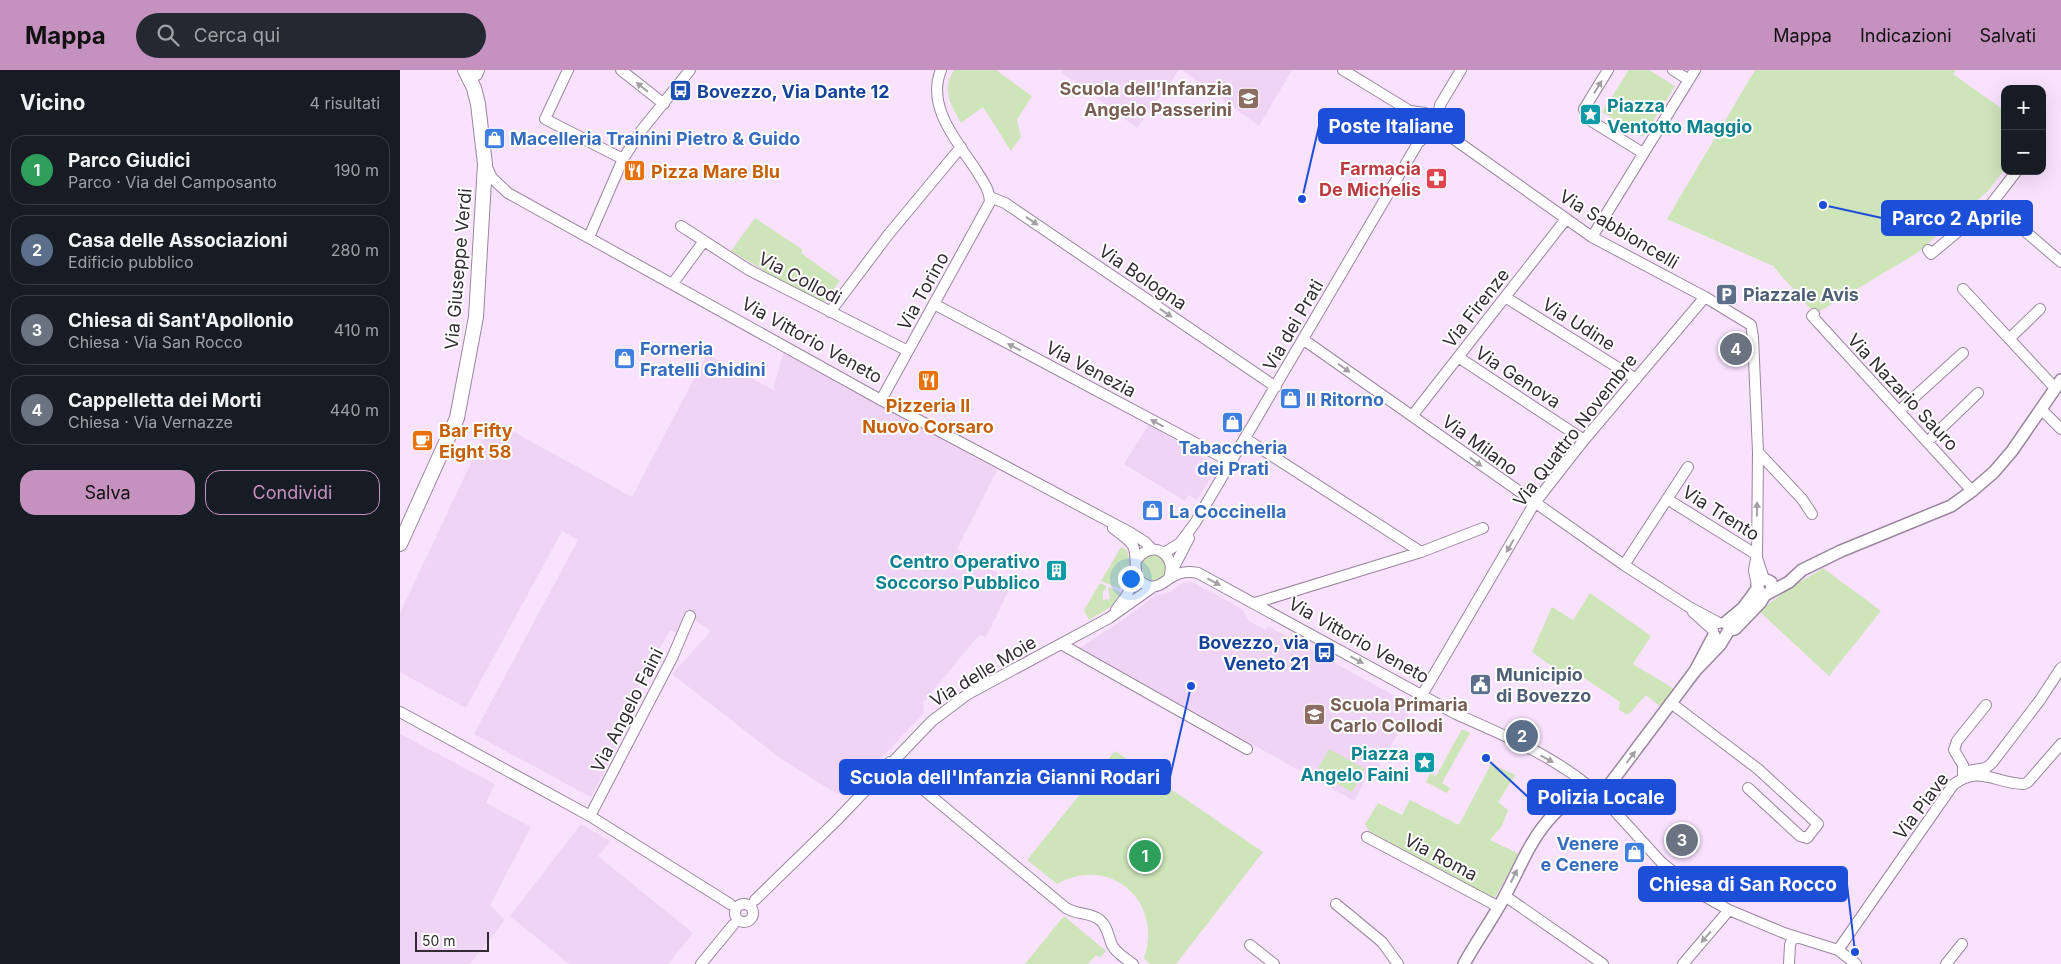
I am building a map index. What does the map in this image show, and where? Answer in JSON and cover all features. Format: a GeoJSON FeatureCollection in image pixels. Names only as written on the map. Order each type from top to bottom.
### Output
{"type":"FeatureCollection","features":[{"type":"Feature","properties":{"kind":"main road","name":"Via Giuseppe Verdi"},"geometry":{"type":"LineString","coordinates":[[400,542],[457,418],[476,317],[485,193],[485,164],[478,104],[472,73]]}},
{"type":"Feature","properties":{"kind":"street"},"geometry":{"type":"LineString","coordinates":[[568,70],[545,119],[624,159]]}},
{"type":"Feature","properties":{"kind":"street"},"geometry":{"type":"LineString","coordinates":[[621,70],[664,104]]}},
{"type":"Feature","properties":{"kind":"street"},"geometry":{"type":"LineString","coordinates":[[589,237],[624,159],[641,131],[690,70]]}},
{"type":"Feature","properties":{"kind":"street"},"geometry":{"type":"LineString","coordinates":[[942,70],[936,82],[936,99],[942,114],[982,180],[990,197]]}},
{"type":"Feature","properties":{"kind":"street"},"geometry":{"type":"LineString","coordinates":[[1343,70],[1410,111],[1433,116]]}},
{"type":"Feature","properties":{"kind":"street","name":"Via dei Prati"},"geometry":{"type":"LineString","coordinates":[[1433,116],[1461,70]]}},
{"type":"Feature","properties":{"kind":"street"},"geometry":{"type":"LineString","coordinates":[[1608,70],[1584,109],[1588,119],[1643,153]]}},
{"type":"Feature","properties":{"kind":"street"},"geometry":{"type":"LineString","coordinates":[[1673,70],[1689,80]]}},
{"type":"Feature","properties":{"kind":"street"},"geometry":{"type":"LineString","coordinates":[[1592,237],[1695,70]]}},
{"type":"Feature","properties":{"kind":"street"},"geometry":{"type":"LineString","coordinates":[[1410,111],[1425,130]]}},
{"type":"Feature","properties":{"kind":"street","name":"Via dei Prati"},"geometry":{"type":"LineString","coordinates":[[1170,574],[1195,523],[1418,143],[1425,130],[1420,117],[1433,116]]}},
{"type":"Feature","properties":{"kind":"street","name":"Via dei Prati"},"geometry":{"type":"LineString","coordinates":[[1425,130],[1439,128],[1433,116]]}},
{"type":"Feature","properties":{"kind":"street","name":"Via Sabbioncelli"},"geometry":{"type":"LineString","coordinates":[[1433,116],[1451,137],[1566,220],[1592,237],[1705,297],[1751,325],[1758,452]]}},
{"type":"Feature","properties":{"kind":"street","name":"Via Sabbioncelli"},"geometry":{"type":"LineString","coordinates":[[1425,130],[1451,137]]}},
{"type":"Feature","properties":{"kind":"street"},"geometry":{"type":"LineString","coordinates":[[830,312],[888,235],[961,147]]}},
{"type":"Feature","properties":{"kind":"street","name":"Via Vittorio Veneto"},"geometry":{"type":"LineString","coordinates":[[485,164],[492,178],[508,193],[673,282],[881,400],[1131,533],[1152,549],[1164,553]]}},
{"type":"Feature","properties":{"kind":"street"},"geometry":{"type":"LineString","coordinates":[[1928,250],[1931,254],[1992,202],[2014,175]]}},
{"type":"Feature","properties":{"kind":"street","name":"Via Vittorio Veneto"},"geometry":{"type":"LineString","coordinates":[[485,193],[495,190],[508,193]]}},
{"type":"Feature","properties":{"kind":"street","name":"Via Torino"},"geometry":{"type":"LineString","coordinates":[[881,400],[988,207],[990,197]]}},
{"type":"Feature","properties":{"kind":"street","name":"Via Bologna"},"geometry":{"type":"LineString","coordinates":[[990,197],[995,197],[1013,208],[1276,387]]}},
{"type":"Feature","properties":{"kind":"street"},"geometry":{"type":"LineString","coordinates":[[1992,202],[2061,262]]}},
{"type":"Feature","properties":{"kind":"street","name":"Via Firenze"},"geometry":{"type":"LineString","coordinates":[[1412,416],[1566,220]]}},
{"type":"Feature","properties":{"kind":"street","name":"Via Collodi"},"geometry":{"type":"LineString","coordinates":[[681,226],[749,270],[908,351]]}},
{"type":"Feature","properties":{"kind":"street"},"geometry":{"type":"LineString","coordinates":[[673,282],[704,241]]}},
{"type":"Feature","properties":{"kind":"street"},"geometry":{"type":"LineString","coordinates":[[1856,964],[1838,950],[1793,936],[1729,910],[1704,896],[1662,863],[1601,796],[1695,672],[1720,646],[1721,630],[1764,587],[1789,582],[1802,570],[1840,551],[1951,506],[1994,472],[2012,451],[2058,384],[2010,339],[1963,289]]}},
{"type":"Feature","properties":{"kind":"street","name":"Via Udine"},"geometry":{"type":"LineString","coordinates":[[1505,297],[1636,379]]}},
{"type":"Feature","properties":{"kind":"street","name":"Via Quattro Novembre"},"geometry":{"type":"LineString","coordinates":[[1422,695],[1534,504],[1584,440],[1705,297]]}},
{"type":"Feature","properties":{"kind":"street","name":"Via Venezia"},"geometry":{"type":"LineString","coordinates":[[934,304],[1231,462]]}},
{"type":"Feature","properties":{"kind":"street"},"geometry":{"type":"LineString","coordinates":[[2010,339],[2040,309]]}},
{"type":"Feature","properties":{"kind":"street","name":"Via Nazario Sauro"},"geometry":{"type":"LineString","coordinates":[[1814,314],[1812,316],[1972,491]]}},
{"type":"Feature","properties":{"kind":"street","name":"Via Milano"},"geometry":{"type":"LineString","coordinates":[[1304,340],[1534,504],[1721,630]]}},
{"type":"Feature","properties":{"kind":"street"},"geometry":{"type":"LineString","coordinates":[[1899,411],[1963,353]]}},
{"type":"Feature","properties":{"kind":"street","name":"Via Genova"},"geometry":{"type":"LineString","coordinates":[[1458,357],[1584,440]]}},
{"type":"Feature","properties":{"kind":"street"},"geometry":{"type":"LineString","coordinates":[[1927,442],[1978,393]]}},
{"type":"Feature","properties":{"kind":"street"},"geometry":{"type":"LineString","coordinates":[[2041,409],[2061,429]]}},
{"type":"Feature","properties":{"kind":"street"},"geometry":{"type":"LineString","coordinates":[[1246,439],[1421,552]]}},
{"type":"Feature","properties":{"kind":"street"},"geometry":{"type":"LineString","coordinates":[[1758,452],[1802,499],[1812,514]]}},
{"type":"Feature","properties":{"kind":"street"},"geometry":{"type":"LineString","coordinates":[[1758,452],[1757,556],[1764,587]]}},
{"type":"Feature","properties":{"kind":"street","name":"Via Trento"},"geometry":{"type":"LineString","coordinates":[[1624,565],[1688,467]]}},
{"type":"Feature","properties":{"kind":"street","name":"Via Trento"},"geometry":{"type":"LineString","coordinates":[[1667,499],[1757,556]]}},
{"type":"Feature","properties":{"kind":"street","name":"Via Vittorio Veneto"},"geometry":{"type":"LineString","coordinates":[[1099,517],[1133,546],[1136,574]]}},
{"type":"Feature","properties":{"kind":"street","name":"Via dei Prati"},"geometry":{"type":"LineString","coordinates":[[1164,553],[1180,543],[1195,523]]}},
{"type":"Feature","properties":{"kind":"street","name":"Via Vittorio Veneto"},"geometry":{"type":"LineString","coordinates":[[1255,603],[1421,552],[1483,528]]}},
{"type":"Feature","properties":{"kind":"street"},"geometry":{"type":"LineString","coordinates":[[1136,561],[1140,555],[1152,549]]}},
{"type":"Feature","properties":{"kind":"street"},"geometry":{"type":"LineString","coordinates":[[1164,553],[1172,564],[1170,574]]}},
{"type":"Feature","properties":{"kind":"street","name":"Via Vittorio Veneto"},"geometry":{"type":"LineString","coordinates":[[1153,586],[1160,586],[1170,574],[1184,572],[1198,574],[1255,603],[1422,695],[1570,771],[1601,796]]}},
{"type":"Feature","properties":{"kind":"street"},"geometry":{"type":"LineString","coordinates":[[1136,574],[1143,583],[1153,586]]}},
{"type":"Feature","properties":{"kind":"street","name":"Via delle Moie"},"geometry":{"type":"LineString","coordinates":[[1109,618],[1127,595],[1136,574]]}},
{"type":"Feature","properties":{"kind":"street","name":"Via delle Moie"},"geometry":{"type":"LineString","coordinates":[[701,964],[736,919],[748,921],[751,918],[752,915],[745,904],[836,821],[890,762],[932,721],[968,694],[1109,618],[1153,586]]}},
{"type":"Feature","properties":{"kind":"street","name":"Via Angelo Faini"},"geometry":{"type":"LineString","coordinates":[[590,816],[672,658],[690,616]]}},
{"type":"Feature","properties":{"kind":"street","name":"Via delle Moie"},"geometry":{"type":"LineString","coordinates":[[1061,644],[1247,749]]}},
{"type":"Feature","properties":{"kind":"street"},"geometry":{"type":"LineString","coordinates":[[1954,785],[1963,774],[1986,768],[1992,763],[2040,700],[2061,668]]}},
{"type":"Feature","properties":{"kind":"street"},"geometry":{"type":"LineString","coordinates":[[1671,704],[1758,769],[1818,824],[1807,838],[1800,836],[1748,788]]}},
{"type":"Feature","properties":{"kind":"street"},"geometry":{"type":"LineString","coordinates":[[1963,774],[1963,765],[1954,750],[1956,741],[1986,705]]}},
{"type":"Feature","properties":{"kind":"street"},"geometry":{"type":"LineString","coordinates":[[400,712],[590,816],[745,904],[736,919]]}},
{"type":"Feature","properties":{"kind":"street","name":"Via Piave"},"geometry":{"type":"LineString","coordinates":[[1838,950],[1954,785],[1962,778],[1971,775],[2024,784],[2028,782],[2061,744]]}},
{"type":"Feature","properties":{"kind":"street"},"geometry":{"type":"LineString","coordinates":[[890,762],[1066,908],[1074,913],[1090,915],[1100,920],[1108,932],[1114,948],[1132,964]]}},
{"type":"Feature","properties":{"kind":"street"},"geometry":{"type":"LineString","coordinates":[[1464,964],[1499,907],[1529,847],[1541,829],[1554,813],[1590,787]]}},
{"type":"Feature","properties":{"kind":"street","name":"Via Roma"},"geometry":{"type":"LineString","coordinates":[[1367,837],[1499,907]]}},
{"type":"Feature","properties":{"kind":"street"},"geometry":{"type":"LineString","coordinates":[[1505,896],[1603,964]]}},
{"type":"Feature","properties":{"kind":"street"},"geometry":{"type":"LineString","coordinates":[[1336,904],[1382,942],[1398,964]]}},
{"type":"Feature","properties":{"kind":"street"},"geometry":{"type":"LineString","coordinates":[[1683,964],[1729,910]]}},
{"type":"Feature","properties":{"kind":"street"},"geometry":{"type":"LineString","coordinates":[[1789,964],[1790,945],[1793,936]]}},
{"type":"Feature","properties":{"kind":"street"},"geometry":{"type":"LineString","coordinates":[[1946,964],[1962,944]]}},
{"type":"Feature","properties":{"kind":"street"},"geometry":{"type":"LineString","coordinates":[[1250,945],[1274,964]]}},
{"type":"Feature","properties":{"kind":"shaded area"},"geometry":{"type":"Polygon","coordinates":[[[1063,70],[1179,70],[1137,128],[1061,72],[1063,70]]]}},
{"type":"Feature","properties":{"kind":"shaded area","name":"Scuola dell'Infanzia Angelo Passerini"},"geometry":{"type":"Polygon","coordinates":[[[1182,70],[1292,70],[1259,126],[1182,70]]]}},
{"type":"Feature","properties":{"kind":"shaded area"},"geometry":{"type":"Polygon","coordinates":[[[784,350],[997,470],[957,549],[1013,582],[986,637],[980,635],[973,642],[923,703],[924,713],[845,796],[832,791],[780,758],[672,674],[711,631],[687,615],[677,633],[670,630],[610,742],[617,747],[591,797],[474,734],[578,540],[562,531],[466,708],[400,672],[400,613],[485,433],[498,440],[501,433],[489,426],[492,420],[632,497],[707,354],[773,390],[784,350]]]}},
{"type":"Feature","properties":{"kind":"shaded area"},"geometry":{"type":"Polygon","coordinates":[[[1149,424],[1216,466],[1197,500],[1189,495],[1185,501],[1124,464],[1149,424]]]}},
{"type":"Feature","properties":{"kind":"shaded area"},"geometry":{"type":"Polygon","coordinates":[[[1192,582],[1242,609],[1249,621],[1266,630],[1268,626],[1400,699],[1407,698],[1415,702],[1385,757],[1379,754],[1375,761],[1381,765],[1374,778],[1368,775],[1354,801],[1080,648],[1130,615],[1155,595],[1168,593],[1183,583],[1192,582]]]}},
{"type":"Feature","properties":{"kind":"shaded area"},"geometry":{"type":"Polygon","coordinates":[[[400,734],[495,784],[486,803],[531,827],[490,905],[505,920],[470,964],[400,964],[400,734]]]}},
{"type":"Feature","properties":{"kind":"shaded area"},"geometry":{"type":"Polygon","coordinates":[[[581,824],[610,841],[598,856],[693,933],[668,964],[569,964],[510,916],[581,824]]]}},
{"type":"Feature","properties":{"kind":"green space"},"geometry":{"type":"Polygon","coordinates":[[[954,70],[996,70],[1032,96],[1017,120],[1021,137],[1011,151],[983,107],[961,123],[951,104],[948,91],[950,77],[954,70]]]}},
{"type":"Feature","properties":{"kind":"green space"},"geometry":{"type":"Polygon","coordinates":[[[1629,70],[1649,70],[1675,86],[1643,137],[1602,112],[1629,70]]]}},
{"type":"Feature","properties":{"kind":"green space"},"geometry":{"type":"Polygon","coordinates":[[[1755,70],[1956,70],[1953,74],[2001,108],[2001,174],[1988,191],[1917,253],[1815,314],[1773,266],[1667,219],[1755,70]]]}},
{"type":"Feature","properties":{"kind":"green space"},"geometry":{"type":"Polygon","coordinates":[[[755,218],[803,250],[801,253],[840,281],[822,305],[731,251],[755,218]]]}},
{"type":"Feature","properties":{"kind":"green space"},"geometry":{"type":"Polygon","coordinates":[[[1121,547],[1127,550],[1130,562],[1125,585],[1122,584],[1120,589],[1101,581],[1121,547]]]}},
{"type":"Feature","properties":{"kind":"green space"},"geometry":{"type":"Polygon","coordinates":[[[1153,555],[1162,559],[1166,568],[1162,577],[1153,581],[1144,577],[1140,568],[1144,559],[1153,555]]]}},
{"type":"Feature","properties":{"kind":"green space"},"geometry":{"type":"Polygon","coordinates":[[[1823,568],[1881,611],[1829,676],[1759,611],[1789,589],[1823,568]]]}},
{"type":"Feature","properties":{"kind":"green space"},"geometry":{"type":"Polygon","coordinates":[[[1100,583],[1106,586],[1106,590],[1103,591],[1103,600],[1110,599],[1108,587],[1121,592],[1112,606],[1089,620],[1084,610],[1100,583]]]}},
{"type":"Feature","properties":{"kind":"green space"},"geometry":{"type":"Polygon","coordinates":[[[1590,593],[1651,636],[1633,664],[1674,689],[1662,708],[1646,695],[1628,715],[1619,710],[1620,702],[1584,678],[1577,684],[1532,652],[1552,607],[1573,620],[1590,593]]]}},
{"type":"Feature","properties":{"kind":"green space"},"geometry":{"type":"Polygon","coordinates":[[[1462,729],[1470,733],[1442,783],[1450,788],[1447,793],[1426,782],[1430,773],[1436,776],[1462,729]]]}},
{"type":"Feature","properties":{"kind":"green space"},"geometry":{"type":"Polygon","coordinates":[[[1329,749],[1365,769],[1352,792],[1316,772],[1329,749]]]}},
{"type":"Feature","properties":{"kind":"green space"},"geometry":{"type":"Polygon","coordinates":[[[1115,751],[1263,852],[1176,964],[1150,964],[1144,958],[1148,938],[1146,919],[1139,902],[1128,889],[1113,879],[1096,875],[1077,876],[1057,884],[1027,860],[1115,751]]]}},
{"type":"Feature","properties":{"kind":"green space"},"geometry":{"type":"Polygon","coordinates":[[[1491,764],[1516,775],[1498,802],[1508,810],[1502,826],[1490,840],[1519,854],[1494,899],[1369,831],[1365,824],[1378,803],[1402,815],[1410,800],[1459,825],[1491,764]]]}},
{"type":"Feature","properties":{"kind":"green space"},"geometry":{"type":"Polygon","coordinates":[[[1064,916],[1106,951],[1100,958],[1096,955],[1088,964],[1025,964],[1064,916]]]}},
{"type":"Feature","properties":{"kind":"place","name":"Bovezzo, Via Dante 12"},"geometry":{"type":"Point","coordinates":[681,91]}},
{"type":"Feature","properties":{"kind":"place","name":"Scuola dell'Infanzia Angelo Passerini"},"geometry":{"type":"Point","coordinates":[1248,98]}},
{"type":"Feature","properties":{"kind":"place","name":"Piazza Ventotto Maggio"},"geometry":{"type":"Point","coordinates":[1591,115]}},
{"type":"Feature","properties":{"kind":"place","name":"Macelleria Trainini Pietro & Guido"},"geometry":{"type":"Point","coordinates":[494,138]}},
{"type":"Feature","properties":{"kind":"place","name":"Pizza Mare Blu"},"geometry":{"type":"Point","coordinates":[635,171]}},
{"type":"Feature","properties":{"kind":"place","name":"Farmacia De Michelis"},"geometry":{"type":"Point","coordinates":[1437,178]}},
{"type":"Feature","properties":{"kind":"place","name":"Poste Italiane"},"geometry":{"type":"Point","coordinates":[1302,199]}},
{"type":"Feature","properties":{"kind":"place","name":"Parco 2 Aprile"},"geometry":{"type":"Point","coordinates":[1823,205]}},
{"type":"Feature","properties":{"kind":"place","name":"Piazzale Avis"},"geometry":{"type":"Point","coordinates":[1727,294]}},
{"type":"Feature","properties":{"kind":"place","name":"Cappelletta dei Morti"},"geometry":{"type":"Point","coordinates":[1736,349]}},
{"type":"Feature","properties":{"kind":"place","name":"Forneria Fratelli Ghidini"},"geometry":{"type":"Point","coordinates":[624,358]}},
{"type":"Feature","properties":{"kind":"place","name":"Pizzeria Il Nuovo Corsaro"},"geometry":{"type":"Point","coordinates":[928,380]}},
{"type":"Feature","properties":{"kind":"place","name":"Il Ritorno"},"geometry":{"type":"Point","coordinates":[1290,399]}},
{"type":"Feature","properties":{"kind":"place","name":"Tabaccheria dei Prati"},"geometry":{"type":"Point","coordinates":[1233,422]}},
{"type":"Feature","properties":{"kind":"place","name":"Bar Fifty Eight 58"},"geometry":{"type":"Point","coordinates":[423,440]}},
{"type":"Feature","properties":{"kind":"place","name":"La Coccinella"},"geometry":{"type":"Point","coordinates":[1153,511]}},
{"type":"Feature","properties":{"kind":"place","name":"Centro Operativo Soccorso Pubblico"},"geometry":{"type":"Point","coordinates":[1056,571]}},
{"type":"Feature","properties":{"kind":"place","name":"Bovezzo, via Veneto 21"},"geometry":{"type":"Point","coordinates":[1325,652]}},
{"type":"Feature","properties":{"kind":"place","name":"Municipio di Bovezzo"},"geometry":{"type":"Point","coordinates":[1480,684]}},
{"type":"Feature","properties":{"kind":"place","name":"Scuola dell'Infanzia Gianni Rodari"},"geometry":{"type":"Point","coordinates":[1191,686]}},
{"type":"Feature","properties":{"kind":"place","name":"Scuola Primaria Carlo Collodi"},"geometry":{"type":"Point","coordinates":[1314,714]}},
{"type":"Feature","properties":{"kind":"place","name":"Casa delle Associazioni"},"geometry":{"type":"Point","coordinates":[1522,736]}},
{"type":"Feature","properties":{"kind":"place","name":"Polizia Locale"},"geometry":{"type":"Point","coordinates":[1486,758]}},
{"type":"Feature","properties":{"kind":"place","name":"Piazza Angelo Faini"},"geometry":{"type":"Point","coordinates":[1425,763]}},
{"type":"Feature","properties":{"kind":"place","name":"Chiesa di Sant'Apollonio"},"geometry":{"type":"Point","coordinates":[1682,840]}},
{"type":"Feature","properties":{"kind":"place","name":"Venere e Cenere"},"geometry":{"type":"Point","coordinates":[1635,853]}},
{"type":"Feature","properties":{"kind":"place","name":"Parco Giudici"},"geometry":{"type":"Point","coordinates":[1145,856]}},
{"type":"Feature","properties":{"kind":"place","name":"Chiesa di San Rocco"},"geometry":{"type":"Point","coordinates":[1855,952]}}]}
